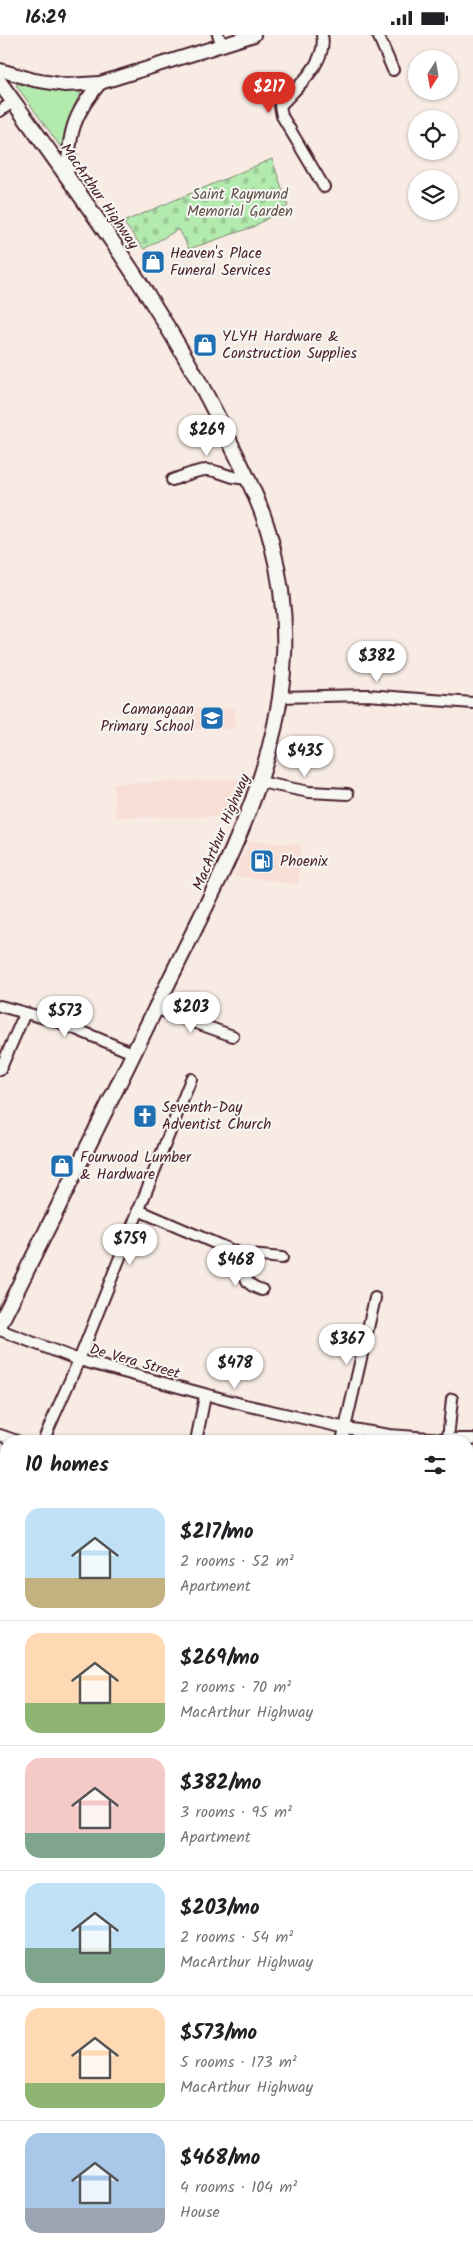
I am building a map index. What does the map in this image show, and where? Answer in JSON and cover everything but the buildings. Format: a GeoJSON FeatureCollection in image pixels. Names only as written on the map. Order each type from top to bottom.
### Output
{"type":"FeatureCollection","features":[{"type":"Feature","properties":{"kind":"highway","name":"MacArthur Highway"},"geometry":{"type":"LineString","coordinates":[[0,83],[147,292],[209,399],[247,478],[270,536],[278,570],[284,635],[280,697],[272,740],[260,782],[234,849],[136,1053],[0,1324]]}},
{"type":"Feature","properties":{"kind":"main road"},"geometry":{"type":"LineString","coordinates":[[0,70],[34,80],[65,85],[100,83],[220,40],[254,35]]}},
{"type":"Feature","properties":{"kind":"main road"},"geometry":{"type":"LineString","coordinates":[[67,176],[70,137],[73,125],[84,102],[100,83]]}},
{"type":"Feature","properties":{"kind":"street"},"geometry":{"type":"LineString","coordinates":[[322,35],[324,44],[322,53],[315,65],[280,106],[280,110],[324,187]]}},
{"type":"Feature","properties":{"kind":"street"},"geometry":{"type":"LineString","coordinates":[[378,35],[393,70]]}},
{"type":"Feature","properties":{"kind":"street"},"geometry":{"type":"LineString","coordinates":[[0,111],[14,101]]}},
{"type":"Feature","properties":{"kind":"street"},"geometry":{"type":"LineString","coordinates":[[172,480],[204,470],[216,471],[231,478],[247,478]]}},
{"type":"Feature","properties":{"kind":"street"},"geometry":{"type":"LineString","coordinates":[[280,697],[367,695],[473,703]]}},
{"type":"Feature","properties":{"kind":"street"},"geometry":{"type":"LineString","coordinates":[[260,782],[309,791],[348,794]]}},
{"type":"Feature","properties":{"kind":"street"},"geometry":{"type":"LineString","coordinates":[[0,1006],[59,1022],[136,1053]]}},
{"type":"Feature","properties":{"kind":"street"},"geometry":{"type":"LineString","coordinates":[[157,1009],[233,1036]]}},
{"type":"Feature","properties":{"kind":"street"},"geometry":{"type":"LineString","coordinates":[[0,1070],[25,1013]]}},
{"type":"Feature","properties":{"kind":"street"},"geometry":{"type":"LineString","coordinates":[[46,1435],[79,1360],[191,1079]]}},
{"type":"Feature","properties":{"kind":"street"},"geometry":{"type":"LineString","coordinates":[[138,1210],[240,1254],[282,1258]]}},
{"type":"Feature","properties":{"kind":"street"},"geometry":{"type":"LineString","coordinates":[[240,1254],[243,1260],[245,1278],[253,1287],[262,1289]]}},
{"type":"Feature","properties":{"kind":"street"},"geometry":{"type":"LineString","coordinates":[[344,1435],[376,1298]]}},
{"type":"Feature","properties":{"kind":"street","name":"De Vera Street"},"geometry":{"type":"LineString","coordinates":[[0,1330],[79,1360],[205,1396],[346,1428],[389,1435]]}},
{"type":"Feature","properties":{"kind":"street"},"geometry":{"type":"LineString","coordinates":[[197,1435],[205,1396]]}},
{"type":"Feature","properties":{"kind":"street"},"geometry":{"type":"LineString","coordinates":[[445,1435],[452,1399]]}},
{"type":"Feature","properties":{"kind":"shaded area","name":"Camangaan Primary School"},"geometry":{"type":"Polygon","coordinates":[[[190,708],[235,708],[235,729],[190,729],[190,708]]]}},
{"type":"Feature","properties":{"kind":"shaded area"},"geometry":{"type":"Polygon","coordinates":[[[247,779],[236,817],[116,817],[113,784],[247,779]]]}},
{"type":"Feature","properties":{"kind":"shaded area"},"geometry":{"type":"Polygon","coordinates":[[[249,841],[301,845],[298,884],[234,876],[249,841]]]}},
{"type":"Feature","properties":{"kind":"green space"},"geometry":{"type":"Polygon","coordinates":[[[21,82],[40,88],[81,92],[74,106],[64,142],[60,146],[16,85],[21,82]]]}},
{"type":"Feature","properties":{"kind":"green space","name":"Saint Raymund Memorial Garden"},"geometry":{"type":"Polygon","coordinates":[[[272,159],[288,206],[253,227],[189,249],[179,229],[144,249],[123,222],[272,159]]]}},
{"type":"Feature","properties":{"kind":"place","name":"Heaven's Place Funeral Services"},"geometry":{"type":"Point","coordinates":[153,262]}},
{"type":"Feature","properties":{"kind":"place","name":"YLYH Hardware & Construction Supplies"},"geometry":{"type":"Point","coordinates":[205,345]}},
{"type":"Feature","properties":{"kind":"place","name":"Camangaan Primary School"},"geometry":{"type":"Point","coordinates":[212,718]}},
{"type":"Feature","properties":{"kind":"place","name":"Phoenix"},"geometry":{"type":"Point","coordinates":[262,861]}},
{"type":"Feature","properties":{"kind":"place","name":"Seventh-Day Adventist Church"},"geometry":{"type":"Point","coordinates":[145,1116]}},
{"type":"Feature","properties":{"kind":"place","name":"Fourwood Lumber & Hardware"},"geometry":{"type":"Point","coordinates":[62,1166]}}]}
